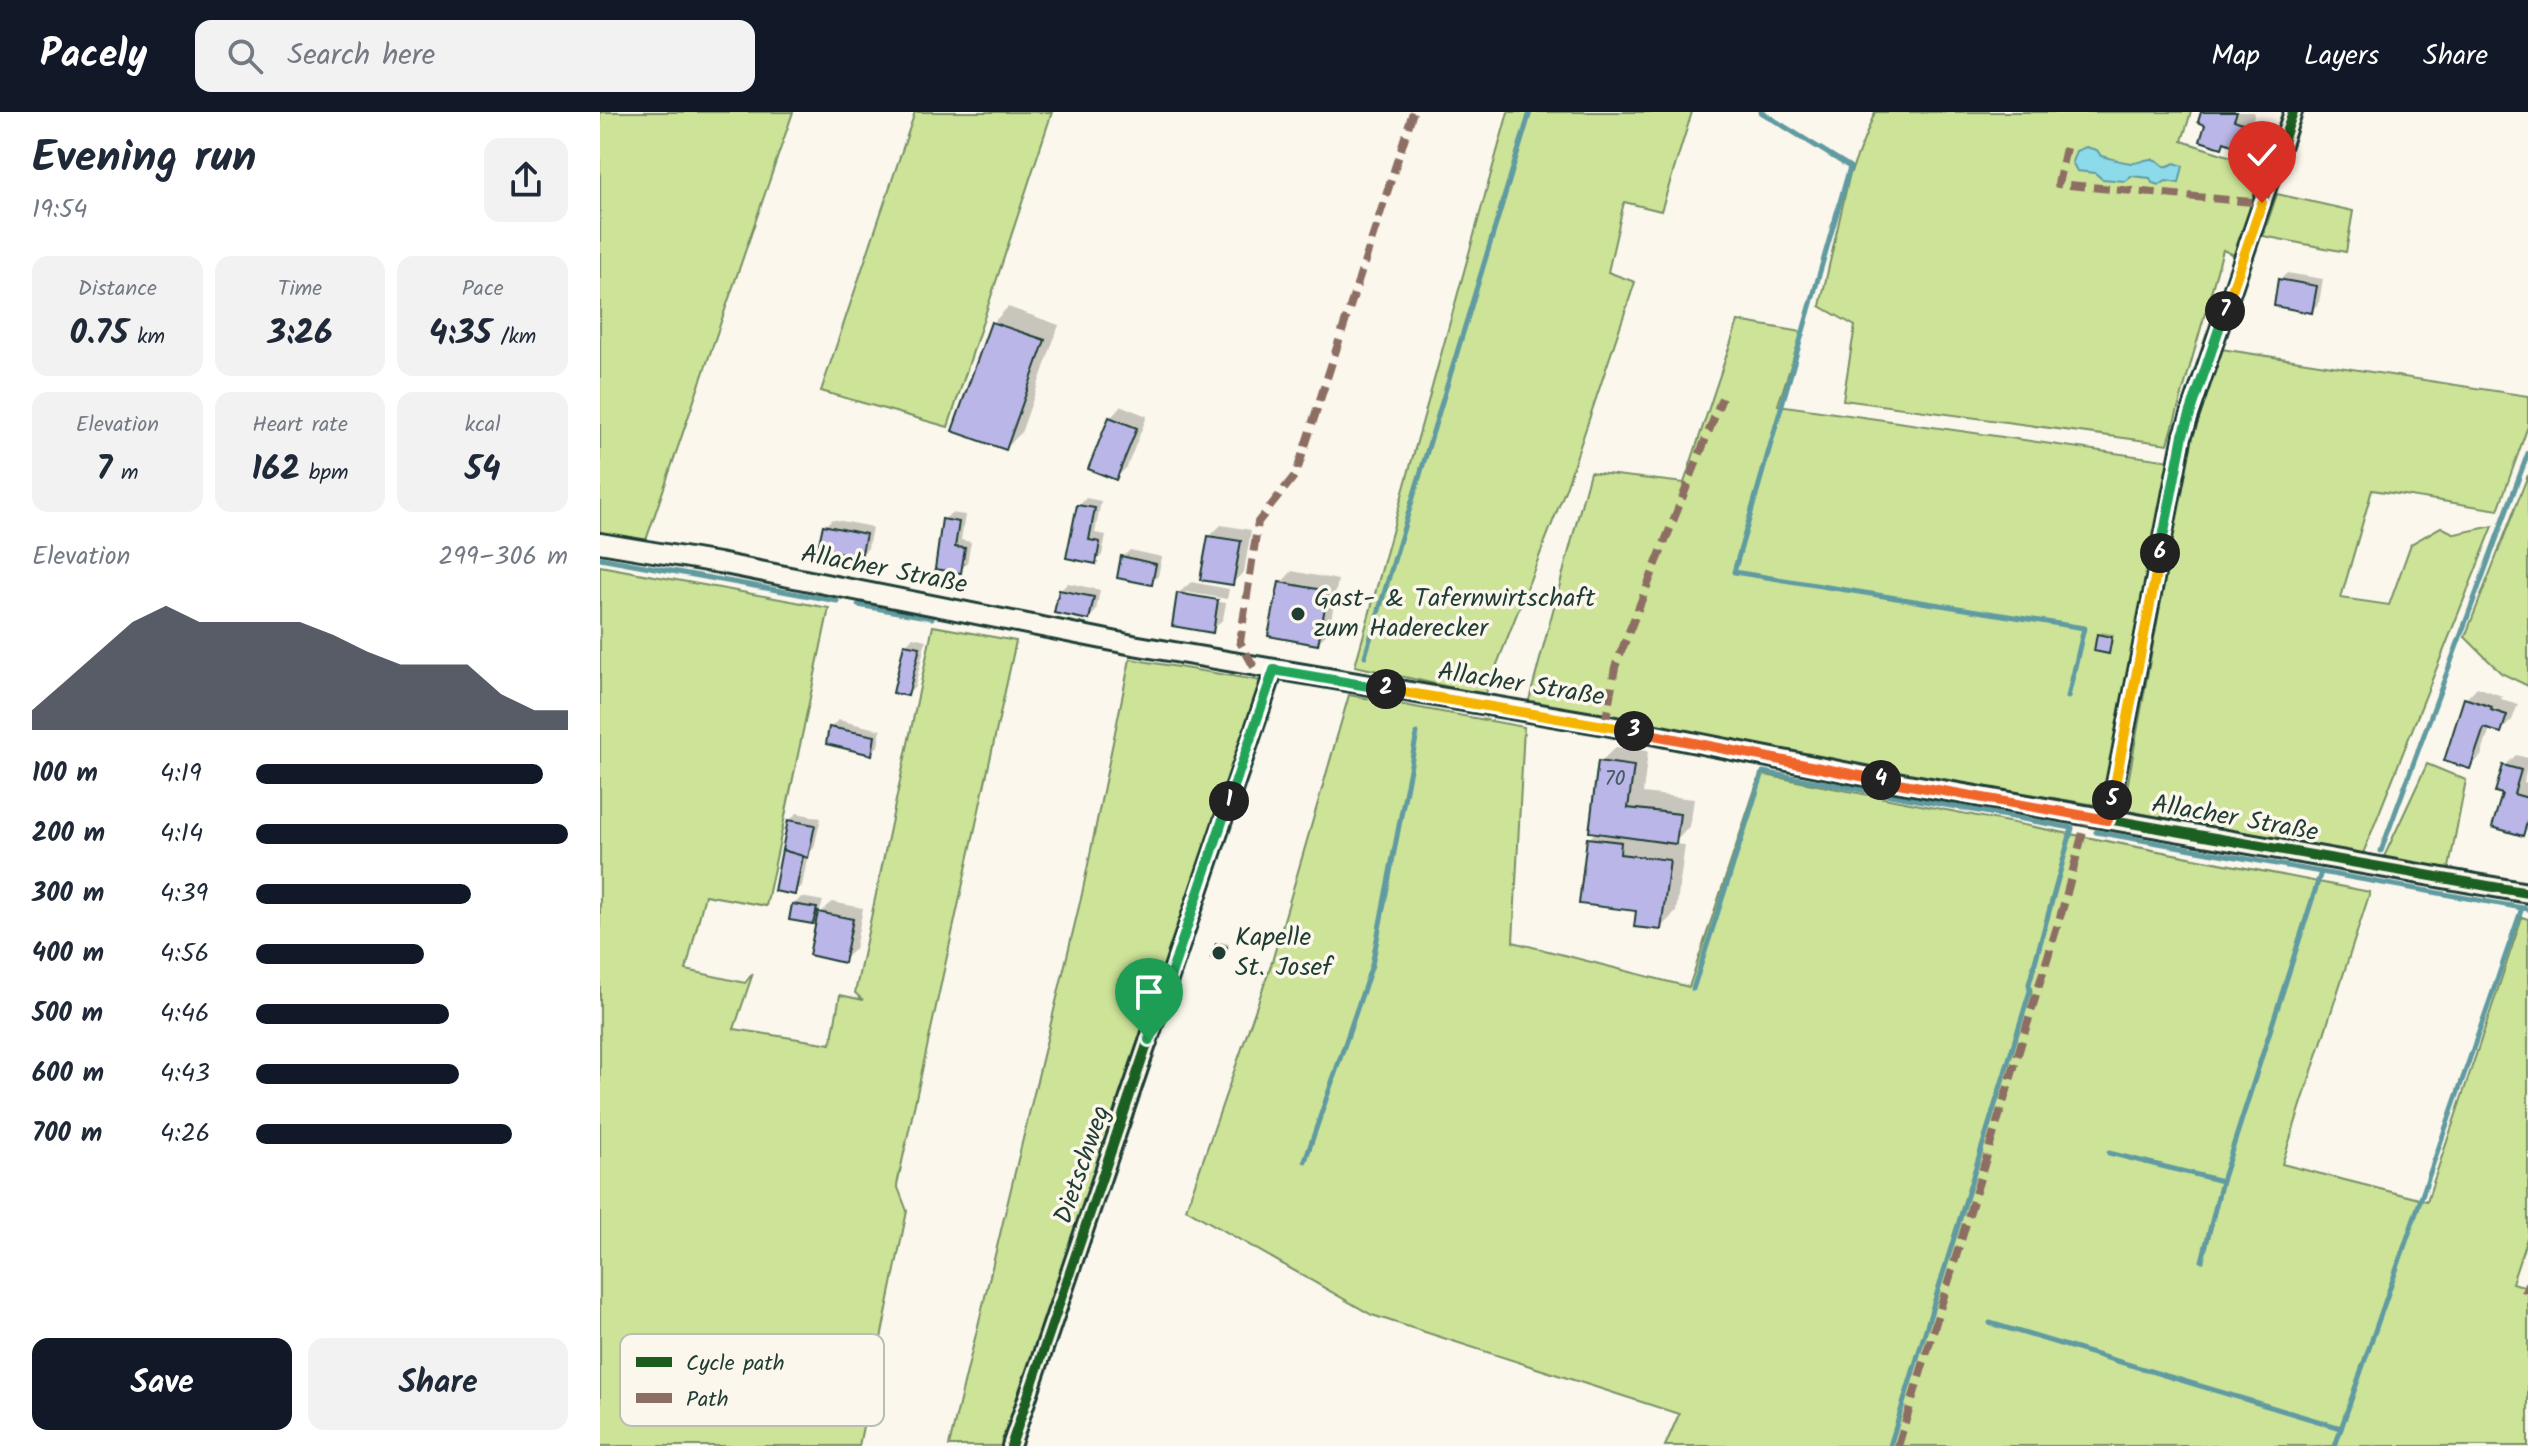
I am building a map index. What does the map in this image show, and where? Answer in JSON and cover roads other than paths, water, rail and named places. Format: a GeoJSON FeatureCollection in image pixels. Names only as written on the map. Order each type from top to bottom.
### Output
{"type":"FeatureCollection","features":[{"type":"Feature","properties":{"kind":"street"},"geometry":{"type":"LineString","coordinates":[[2108,820],[2183,435],[2293,112]]}},
{"type":"Feature","properties":{"kind":"street","name":"Allacher Straße"},"geometry":{"type":"LineString","coordinates":[[600,543],[719,563],[1118,643],[1605,725],[1885,780],[2528,893]]}},
{"type":"Feature","properties":{"kind":"street","name":"Dietschweg"},"geometry":{"type":"LineString","coordinates":[[1011,1446],[1274,670]]}},
{"type":"Feature","properties":{"kind":"water"},"geometry":{"type":"Polygon","coordinates":[[[2086,147],[2097,150],[2101,156],[2125,162],[2153,159],[2164,166],[2175,163],[2183,166],[2179,183],[2166,181],[2160,185],[2152,183],[2150,178],[2131,176],[2125,181],[2102,179],[2095,173],[2077,171],[2072,162],[2076,151],[2086,147]]]}},
{"type":"Feature","properties":{"kind":"waterway"},"geometry":{"type":"LineString","coordinates":[[1365,656],[1530,112]]}},
{"type":"Feature","properties":{"kind":"waterway"},"geometry":{"type":"LineString","coordinates":[[1761,112],[1850,167],[1734,572],[2084,628],[2068,697]]}},
{"type":"Feature","properties":{"kind":"waterway"},"geometry":{"type":"LineString","coordinates":[[2381,851],[2528,453]]}},
{"type":"Feature","properties":{"kind":"waterway"},"geometry":{"type":"LineString","coordinates":[[600,558],[837,601]]}},
{"type":"Feature","properties":{"kind":"waterway"},"geometry":{"type":"LineString","coordinates":[[858,605],[932,618]]}},
{"type":"Feature","properties":{"kind":"waterway"},"geometry":{"type":"LineString","coordinates":[[1305,1161],[1372,965],[1417,733]]}},
{"type":"Feature","properties":{"kind":"waterway"},"geometry":{"type":"LineString","coordinates":[[1693,989],[1763,772],[2072,828],[2029,984],[2030,991],[1890,1446]]}},
{"type":"Feature","properties":{"kind":"waterway"},"geometry":{"type":"LineString","coordinates":[[2096,832],[2528,909]]}},
{"type":"Feature","properties":{"kind":"waterway"},"geometry":{"type":"LineString","coordinates":[[2202,1261],[2222,1181],[2321,872]]}},
{"type":"Feature","properties":{"kind":"waterway"},"geometry":{"type":"LineString","coordinates":[[2335,1446],[2522,908]]}},
{"type":"Feature","properties":{"kind":"waterway"},"geometry":{"type":"LineString","coordinates":[[2109,1153],[2222,1181]]}},
{"type":"Feature","properties":{"kind":"waterway"},"geometry":{"type":"LineString","coordinates":[[1990,1323],[2341,1428]]}},
{"type":"Feature","properties":{"kind":"place","name":"Gast- & Tafernwirtschaft zum Haderecker"},"geometry":{"type":"Point","coordinates":[1298,614]}},
{"type":"Feature","properties":{"kind":"place","name":"Kapelle St. Josef"},"geometry":{"type":"Point","coordinates":[1219,953]}}]}
